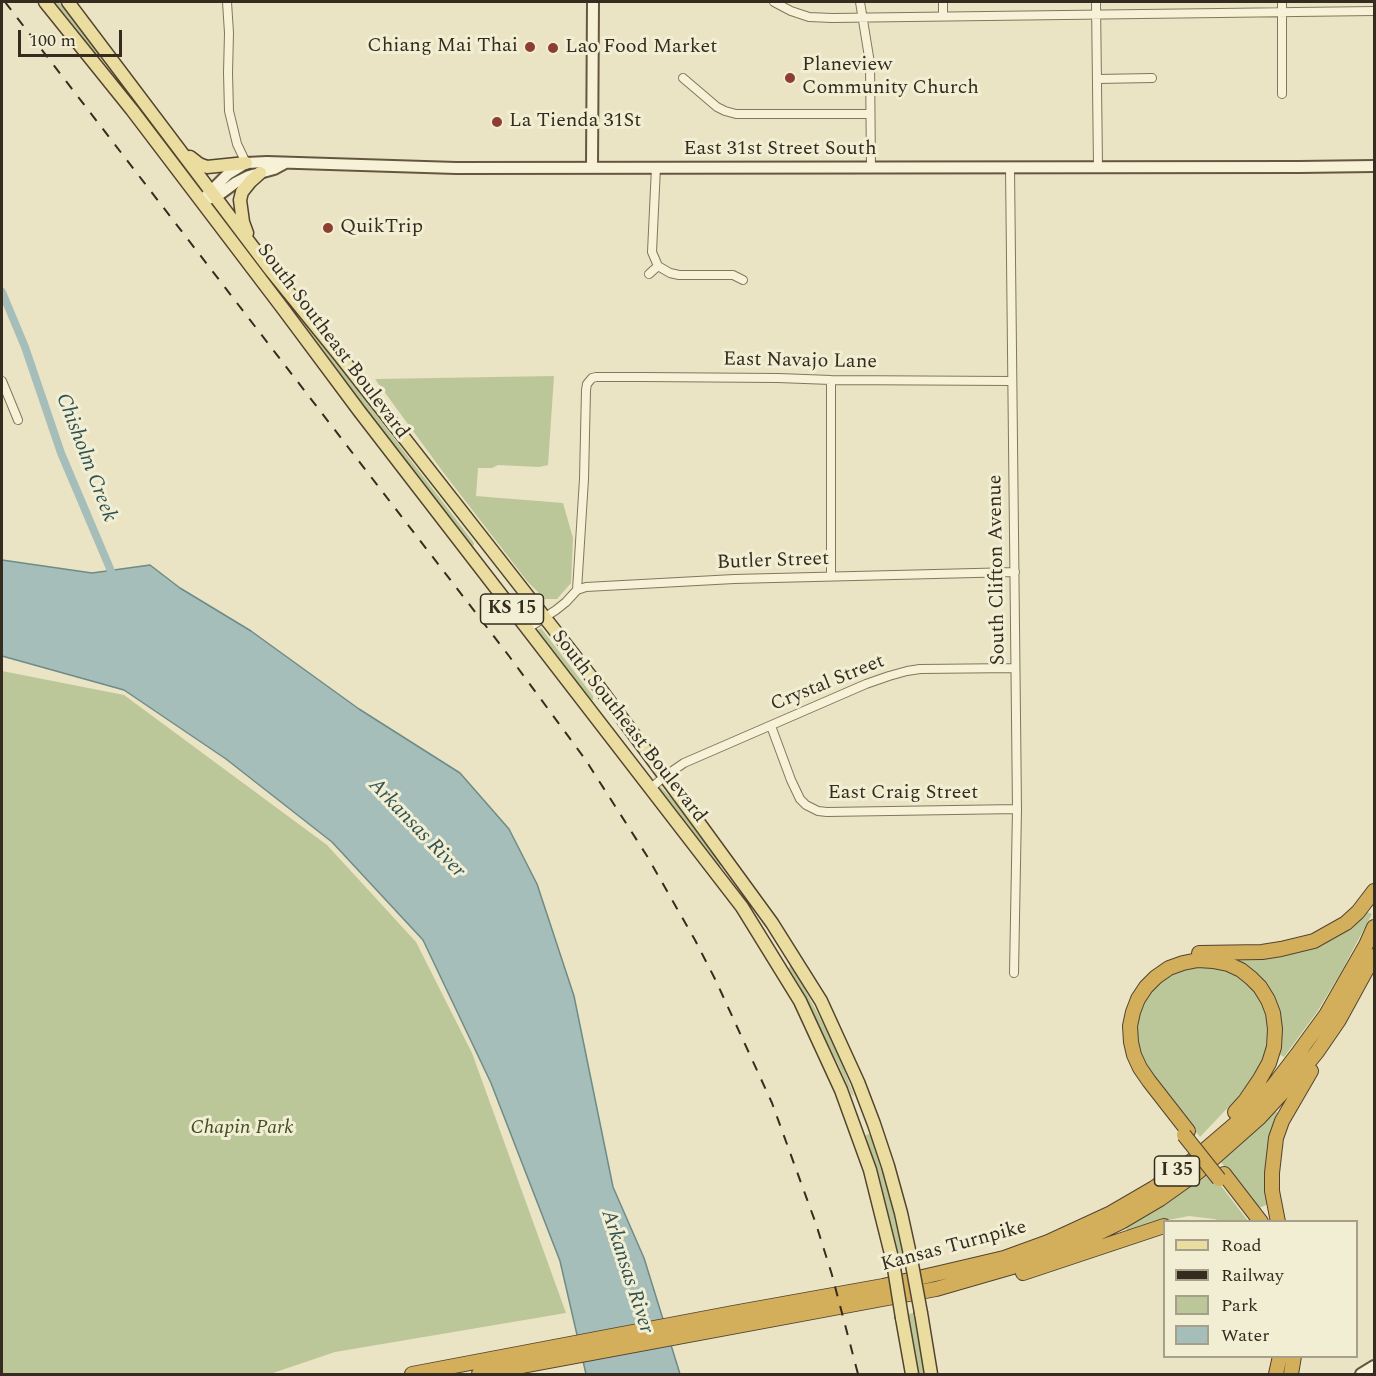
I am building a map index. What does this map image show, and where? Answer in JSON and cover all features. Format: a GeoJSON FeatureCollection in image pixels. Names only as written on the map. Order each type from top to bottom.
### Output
{"type":"FeatureCollection","features":[{"type":"Feature","properties":{"kind":"highway"},"geometry":{"type":"LineString","coordinates":[[1252,1220],[1186,1133],[1139,1080],[1126,1052],[1124,1021],[1128,1007],[1139,987],[1153,971],[1170,961],[1205,952],[1262,952],[1314,941],[1346,923],[1374,891]]}},
{"type":"Feature","properties":{"kind":"highway","name":"Kansas Turnpike"},"geometry":{"type":"LineString","coordinates":[[479,1374],[550,1354],[733,1313],[883,1286],[1004,1258],[1048,1242],[1111,1214],[1154,1188],[1192,1160],[1235,1124],[1273,1086],[1326,1015],[1374,927]]}},
{"type":"Feature","properties":{"kind":"highway","name":"Kansas Turnpike"},"geometry":{"type":"LineString","coordinates":[[412,1374],[735,1327],[936,1289],[1034,1261],[1076,1244],[1121,1222],[1160,1199],[1198,1172],[1259,1118],[1294,1080],[1333,1028],[1374,957]]}},
{"type":"Feature","properties":{"kind":"highway"},"geometry":{"type":"LineString","coordinates":[[1048,1242],[1164,1173],[1226,1122],[1245,1101],[1260,1079],[1269,1063],[1274,1047],[1273,1013],[1260,987],[1241,970],[1228,964],[1198,960],[1169,968],[1146,987],[1133,1012],[1130,1026],[1134,1055],[1140,1068],[1186,1133]]}},
{"type":"Feature","properties":{"kind":"highway"},"geometry":{"type":"LineString","coordinates":[[1278,1220],[1272,1191],[1276,1138],[1294,1098],[1349,1011],[1361,983]]}},
{"type":"Feature","properties":{"kind":"highway"},"geometry":{"type":"LineString","coordinates":[[1221,1177],[1260,1220]]}},
{"type":"Feature","properties":{"kind":"highway"},"geometry":{"type":"LineString","coordinates":[[936,1289],[970,1285],[1032,1270],[1163,1226]]}},
{"type":"Feature","properties":{"kind":"highway"},"geometry":{"type":"LineString","coordinates":[[1276,1374],[1280,1358]]}},
{"type":"Feature","properties":{"kind":"highway"},"geometry":{"type":"LineString","coordinates":[[1291,1374],[1294,1358]]}},
{"type":"Feature","properties":{"kind":"main road","name":"South Southeast Boulevard"},"geometry":{"type":"LineString","coordinates":[[45,2],[132,110],[367,422],[742,907],[800,1001],[841,1090],[857,1131],[870,1170],[893,1262],[912,1374]]}},
{"type":"Feature","properties":{"kind":"main road","name":"South Southeast Boulevard"},"geometry":{"type":"LineString","coordinates":[[68,2],[252,245],[596,683],[772,923],[821,1001],[858,1082],[874,1124],[899,1204],[932,1374]]}},
{"type":"Feature","properties":{"kind":"main road"},"geometry":{"type":"LineString","coordinates":[[182,152],[199,164],[207,166],[246,163]]}},
{"type":"Feature","properties":{"kind":"main road"},"geometry":{"type":"LineString","coordinates":[[252,245],[243,222],[240,200],[242,192],[260,173]]}},
{"type":"Feature","properties":{"kind":"street"},"geometry":{"type":"LineString","coordinates":[[213,194],[228,174],[246,163],[237,144],[229,111],[227,2]]}},
{"type":"Feature","properties":{"kind":"street"},"geometry":{"type":"LineString","coordinates":[[592,167],[593,2]]}},
{"type":"Feature","properties":{"kind":"street"},"geometry":{"type":"LineString","coordinates":[[774,2],[790,11],[809,16],[832,18],[1374,12]]}},
{"type":"Feature","properties":{"kind":"street"},"geometry":{"type":"LineString","coordinates":[[860,2],[870,63],[871,168]]}},
{"type":"Feature","properties":{"kind":"street"},"geometry":{"type":"LineString","coordinates":[[943,2],[943,16]]}},
{"type":"Feature","properties":{"kind":"street"},"geometry":{"type":"LineString","coordinates":[[1096,2],[1098,167]]}},
{"type":"Feature","properties":{"kind":"street"},"geometry":{"type":"LineString","coordinates":[[1282,2],[1282,94]]}},
{"type":"Feature","properties":{"kind":"street"},"geometry":{"type":"LineString","coordinates":[[683,78],[717,107],[736,114],[870,114]]}},
{"type":"Feature","properties":{"kind":"street"},"geometry":{"type":"LineString","coordinates":[[1097,79],[1152,78]]}},
{"type":"Feature","properties":{"kind":"street","name":"East 31st Street South"},"geometry":{"type":"LineString","coordinates":[[246,163],[456,168],[1374,166]]}},
{"type":"Feature","properties":{"kind":"street"},"geometry":{"type":"LineString","coordinates":[[201,201],[249,176],[274,169],[285,163]]}},
{"type":"Feature","properties":{"kind":"street"},"geometry":{"type":"LineString","coordinates":[[656,167],[652,252],[658,266],[679,275],[733,275],[743,280]]}},
{"type":"Feature","properties":{"kind":"street","name":"South Clifton Avenue"},"geometry":{"type":"LineString","coordinates":[[1010,167],[1017,810],[1014,973]]}},
{"type":"Feature","properties":{"kind":"street"},"geometry":{"type":"LineString","coordinates":[[649,273],[658,266]]}},
{"type":"Feature","properties":{"kind":"street","name":"East Navajo Lane"},"geometry":{"type":"LineString","coordinates":[[577,590],[584,479],[585,396],[587,384],[596,377],[1012,381]]}},
{"type":"Feature","properties":{"kind":"street"},"geometry":{"type":"LineString","coordinates":[[831,380],[831,576]]}},
{"type":"Feature","properties":{"kind":"street"},"geometry":{"type":"LineString","coordinates":[[2,381],[18,420]]}},
{"type":"Feature","properties":{"kind":"street","name":"Butler Street"},"geometry":{"type":"LineString","coordinates":[[577,590],[586,586],[831,576],[1015,572]]}},
{"type":"Feature","properties":{"kind":"street"},"geometry":{"type":"LineString","coordinates":[[527,629],[566,602],[577,590]]}},
{"type":"Feature","properties":{"kind":"street","name":"Crystal Street"},"geometry":{"type":"LineString","coordinates":[[651,788],[684,763],[866,684],[920,669],[1016,668]]}},
{"type":"Feature","properties":{"kind":"street","name":"East Craig Street"},"geometry":{"type":"LineString","coordinates":[[771,726],[800,799],[818,811],[1017,810]]}},
{"type":"Feature","properties":{"kind":"street"},"geometry":{"type":"LineString","coordinates":[[1361,1374],[1374,1366]]}},
{"type":"Feature","properties":{"kind":"green space"},"geometry":{"type":"Polygon","coordinates":[[[57,2],[63,6],[99,53],[93,57],[54,4],[57,2]]]}},
{"type":"Feature","properties":{"kind":"green space"},"geometry":{"type":"Polygon","coordinates":[[[251,251],[474,545],[472,546],[463,537],[245,255],[251,251]]]}},
{"type":"Feature","properties":{"kind":"green space"},"geometry":{"type":"Polygon","coordinates":[[[554,376],[548,465],[539,467],[498,465],[492,468],[478,468],[476,496],[563,503],[573,538],[571,583],[557,599],[545,599],[527,581],[375,379],[554,376]]]}},
{"type":"Feature","properties":{"kind":"green space"},"geometry":{"type":"Polygon","coordinates":[[[541,628],[593,696],[593,700],[588,699],[538,634],[541,628]]]}},
{"type":"Feature","properties":{"kind":"green space","name":"Chapin Park"},"geometry":{"type":"Polygon","coordinates":[[[2,671],[124,695],[327,845],[416,942],[472,1053],[566,1313],[335,1352],[270,1374],[2,1374],[2,671]]]}},
{"type":"Feature","properties":{"kind":"green space"},"geometry":{"type":"Polygon","coordinates":[[[660,786],[720,862],[719,867],[658,790],[660,786]]]}},
{"type":"Feature","properties":{"kind":"green space"},"geometry":{"type":"Polygon","coordinates":[[[1365,911],[1372,914],[1317,1012],[1284,1057],[1277,1053],[1280,1030],[1236,961],[1238,956],[1267,955],[1365,911]]]}},
{"type":"Feature","properties":{"kind":"green space"},"geometry":{"type":"Polygon","coordinates":[[[790,965],[836,1048],[854,1096],[789,969],[790,965]]]}},
{"type":"Feature","properties":{"kind":"green space"},"geometry":{"type":"Polygon","coordinates":[[[1219,965],[1243,975],[1262,999],[1270,1024],[1266,1054],[1251,1081],[1200,1137],[1150,1072],[1137,1045],[1136,1031],[1140,1006],[1154,984],[1182,968],[1219,965]]]}},
{"type":"Feature","properties":{"kind":"green space"},"geometry":{"type":"Polygon","coordinates":[[[1275,1110],[1280,1116],[1271,1203],[1259,1208],[1220,1161],[1275,1110]]]}},
{"type":"Feature","properties":{"kind":"green space"},"geometry":{"type":"Polygon","coordinates":[[[869,1134],[891,1204],[904,1257],[898,1258],[866,1137],[869,1134]]]}},
{"type":"Feature","properties":{"kind":"green space"},"geometry":{"type":"Polygon","coordinates":[[[1209,1170],[1247,1220],[1218,1220],[1189,1216],[1163,1220],[1128,1233],[1125,1225],[1209,1170]]]}},
{"type":"Feature","properties":{"kind":"green space"},"geometry":{"type":"Polygon","coordinates":[[[914,1313],[925,1374],[918,1374],[915,1361],[908,1314],[914,1313]]]}},
{"type":"Feature","properties":{"kind":"water","name":"Arkansas River"},"geometry":{"type":"Polygon","coordinates":[[[2,560],[92,573],[150,565],[180,588],[251,631],[359,709],[460,773],[509,829],[537,884],[574,996],[613,1187],[644,1258],[680,1374],[586,1374],[560,1261],[491,1083],[423,940],[332,842],[226,759],[124,690],[2,656],[2,560]]]}},
{"type":"Feature","properties":{"kind":"waterway","name":"Chisholm Creek"},"geometry":{"type":"LineString","coordinates":[[2,292],[25,347],[61,453],[114,578]]}},
{"type":"Feature","properties":{"kind":"railway"},"geometry":{"type":"LineString","coordinates":[[5,2],[509,656],[585,759],[647,856],[716,981],[772,1103],[816,1224],[858,1374]]}},
{"type":"Feature","properties":{"kind":"place","name":"Chiang Mai Thai"},"geometry":{"type":"Point","coordinates":[530,47]}},
{"type":"Feature","properties":{"kind":"place","name":"Lao Food Market"},"geometry":{"type":"Point","coordinates":[553,48]}},
{"type":"Feature","properties":{"kind":"place","name":"Planeview Community Church"},"geometry":{"type":"Point","coordinates":[790,78]}},
{"type":"Feature","properties":{"kind":"place","name":"La Tienda 31St"},"geometry":{"type":"Point","coordinates":[497,122]}},
{"type":"Feature","properties":{"kind":"place","name":"QuikTrip"},"geometry":{"type":"Point","coordinates":[328,228]}}]}
